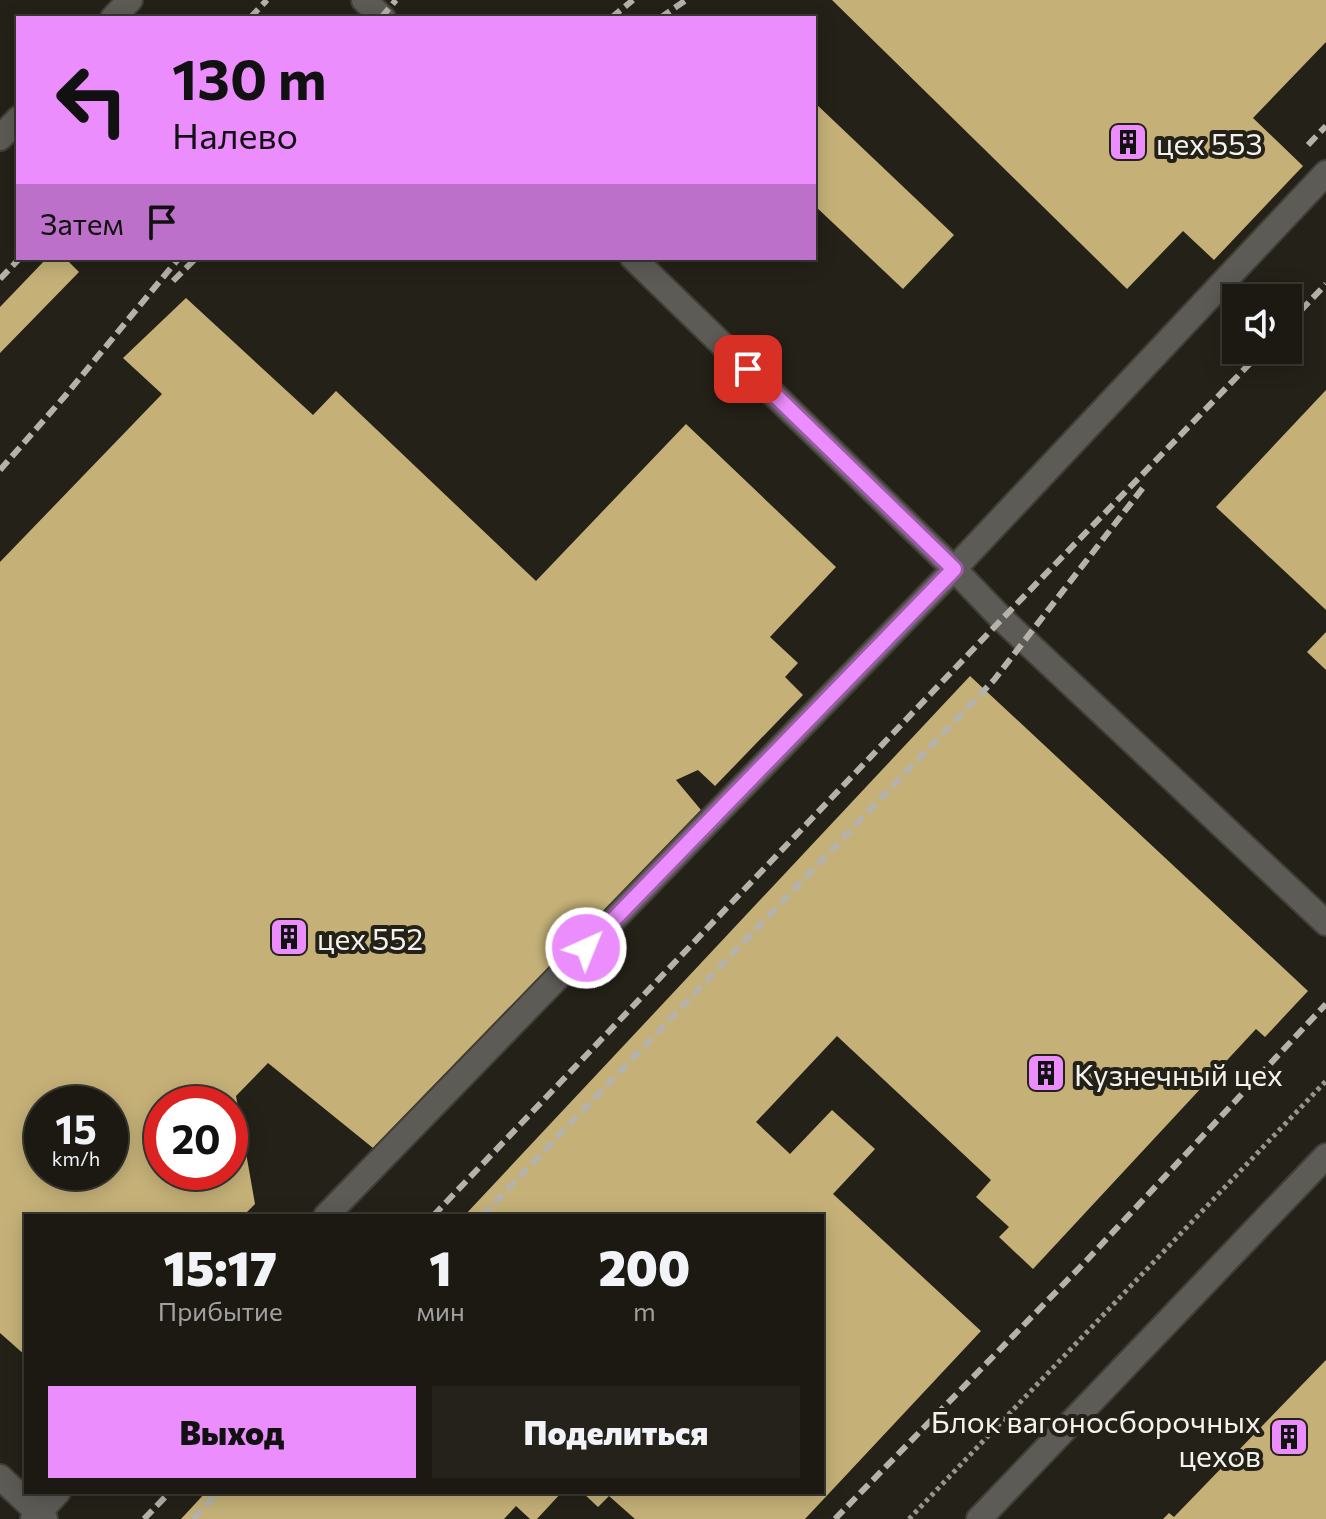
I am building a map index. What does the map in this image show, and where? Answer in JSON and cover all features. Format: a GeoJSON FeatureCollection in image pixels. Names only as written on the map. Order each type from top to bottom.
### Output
{"type":"FeatureCollection","features":[{"type":"Feature","properties":{"kind":"lane"},"geometry":{"type":"LineString","coordinates":[[115,16],[130,0]]}},
{"type":"Feature","properties":{"kind":"lane"},"geometry":{"type":"LineString","coordinates":[[364,0],[381,16]]}},
{"type":"Feature","properties":{"kind":"lane"},"geometry":{"type":"LineString","coordinates":[[0,138],[16,121]]}},
{"type":"Feature","properties":{"kind":"lane"},"geometry":{"type":"LineString","coordinates":[[328,1214],[954,569],[1326,173]]}},
{"type":"Feature","properties":{"kind":"lane"},"geometry":{"type":"LineString","coordinates":[[635,260],[1002,619],[1326,923]]}},
{"type":"Feature","properties":{"kind":"lane"},"geometry":{"type":"LineString","coordinates":[[979,1519],[1326,1156]]}},
{"type":"Feature","properties":{"kind":"lane"},"geometry":{"type":"LineString","coordinates":[[0,1477],[39,1517],[56,1494]]}},
{"type":"Feature","properties":{"kind":"path"},"geometry":{"type":"LineString","coordinates":[[909,1519],[1326,1081]]}},
{"type":"Feature","properties":{"kind":"building","name":"цех 553"},"geometry":{"type":"Polygon","coordinates":[[[832,0],[1326,0],[1326,42],[1253,118],[1303,166],[1214,260],[1183,231],[1127,289],[832,0]]]}},
{"type":"Feature","properties":{"kind":"building"},"geometry":{"type":"Polygon","coordinates":[[[816,104],[954,235],[903,289],[816,207],[816,104]]]}},
{"type":"Feature","properties":{"kind":"building"},"geometry":{"type":"Polygon","coordinates":[[[45,260],[67,260],[79,272],[0,353],[0,307],[45,260]]]}},
{"type":"Feature","properties":{"kind":"building","name":"цех 552"},"geometry":{"type":"Polygon","coordinates":[[[186,298],[313,415],[336,391],[536,581],[686,424],[836,567],[770,637],[798,663],[785,677],[803,695],[715,786],[698,770],[676,780],[701,810],[373,1148],[268,1063],[246,1086],[144,1086],[144,1190],[248,1190],[248,1164],[255,1204],[245,1214],[24,1214],[24,1354],[0,1333],[0,562],[162,394],[123,358],[186,298]]]}},
{"type":"Feature","properties":{"kind":"building"},"geometry":{"type":"Polygon","coordinates":[[[1326,390],[1326,610],[1216,507],[1326,390]]]}},
{"type":"Feature","properties":{"kind":"building"},"geometry":{"type":"Polygon","coordinates":[[[1326,632],[1326,670],[1307,652],[1326,632]]]}},
{"type":"Feature","properties":{"kind":"building","name":"Кузнечный цех"},"geometry":{"type":"Polygon","coordinates":[[[970,676],[1308,991],[1265,1037],[1256,1029],[1033,1269],[999,1237],[1009,1227],[976,1197],[991,1180],[837,1036],[756,1122],[790,1154],[832,1110],[875,1149],[833,1194],[981,1331],[805,1519],[635,1519],[609,1496],[598,1507],[584,1494],[824,1494],[824,1214],[466,1214],[970,676]]]}},
{"type":"Feature","properties":{"kind":"building","name":"Блок вагоносборочных цехов"},"geometry":{"type":"Polygon","coordinates":[[[1326,1360],[1326,1519],[1163,1519],[1169,1513],[1174,1517],[1326,1360]]]}},
{"type":"Feature","properties":{"kind":"building"},"geometry":{"type":"Polygon","coordinates":[[[204,1494],[560,1494],[537,1519],[530,1519],[516,1506],[504,1519],[181,1519],[204,1494]]]}},
{"type":"Feature","properties":{"kind":"railway"},"geometry":{"type":"LineString","coordinates":[[252,16],[267,0]]}},
{"type":"Feature","properties":{"kind":"railway"},"geometry":{"type":"LineString","coordinates":[[383,16],[396,0]]}},
{"type":"Feature","properties":{"kind":"railway"},"geometry":{"type":"LineString","coordinates":[[613,16],[633,0]]}},
{"type":"Feature","properties":{"kind":"railway"},"geometry":{"type":"LineString","coordinates":[[663,16],[686,0]]}},
{"type":"Feature","properties":{"kind":"railway"},"geometry":{"type":"LineString","coordinates":[[1308,145],[1326,126]]}},
{"type":"Feature","properties":{"kind":"railway"},"geometry":{"type":"LineString","coordinates":[[0,279],[18,260]]}},
{"type":"Feature","properties":{"kind":"railway"},"geometry":{"type":"LineString","coordinates":[[0,470],[177,260]]}},
{"type":"Feature","properties":{"kind":"railway"},"geometry":{"type":"LineString","coordinates":[[173,281],[194,260]]}},
{"type":"Feature","properties":{"kind":"railway"},"geometry":{"type":"LineString","coordinates":[[1302,309],[1326,284]]}},
{"type":"Feature","properties":{"kind":"railway"},"geometry":{"type":"LineString","coordinates":[[435,1214],[1249,364]]}},
{"type":"Feature","properties":{"kind":"railway"},"geometry":{"type":"LineString","coordinates":[[484,1214],[994,680],[1145,485]]}},
{"type":"Feature","properties":{"kind":"railway"},"geometry":{"type":"LineString","coordinates":[[835,1519],[1086,1261],[1326,1004]]}},
{"type":"Feature","properties":{"kind":"railway"},"geometry":{"type":"LineString","coordinates":[[144,1519],[168,1494]]}},
{"type":"Feature","properties":{"kind":"railway"},"geometry":{"type":"LineString","coordinates":[[193,1519],[217,1494]]}},
{"type":"Feature","properties":{"kind":"place","name":"цех 553"},"geometry":{"type":"Point","coordinates":[1128,142]}},
{"type":"Feature","properties":{"kind":"place","name":"цех 552"},"geometry":{"type":"Point","coordinates":[289,937]}},
{"type":"Feature","properties":{"kind":"place","name":"Кузнечный цех"},"geometry":{"type":"Point","coordinates":[1046,1073]}},
{"type":"Feature","properties":{"kind":"place","name":"Блок вагоносборочных цехов"},"geometry":{"type":"Point","coordinates":[1289,1437]}},
{"type":"Feature","properties":{"kind":"route"},"geometry":{"type":"LineString","coordinates":[[586,948],[954,569],[748,369]]}}]}
